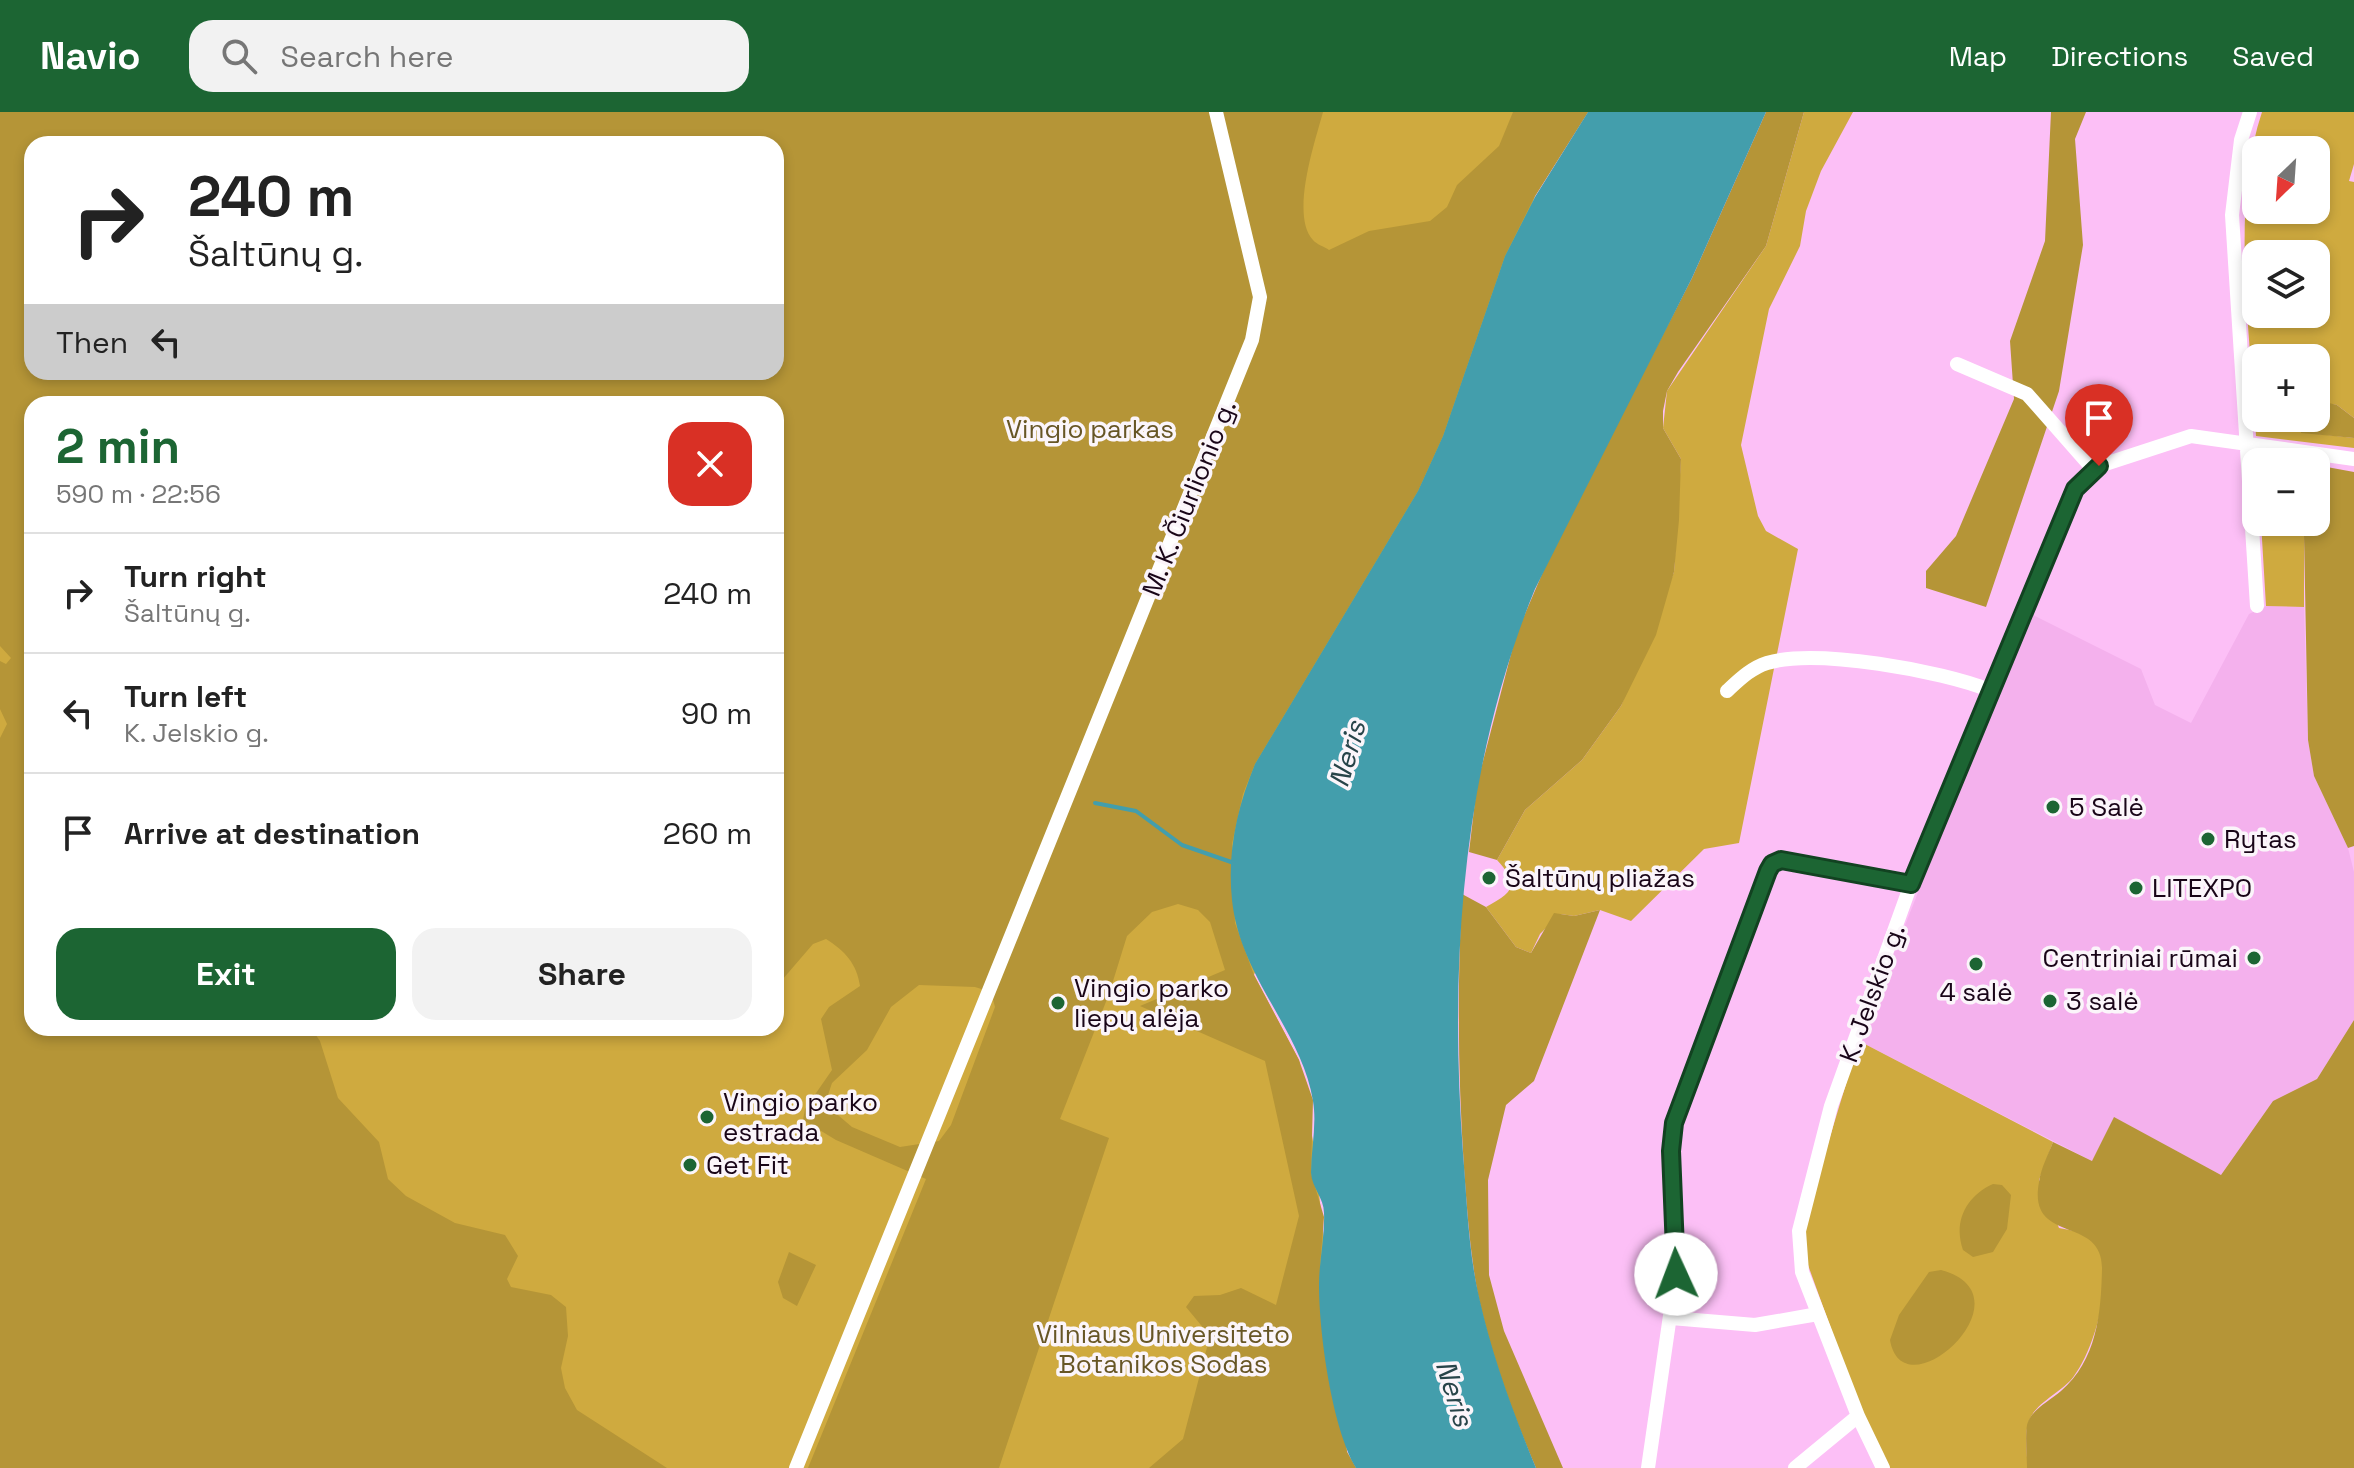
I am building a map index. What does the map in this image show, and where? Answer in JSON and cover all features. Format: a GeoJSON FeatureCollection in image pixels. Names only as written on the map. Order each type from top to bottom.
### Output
{"type":"FeatureCollection","features":[{"type":"Feature","properties":{"kind":"street","name":"M. K. Čiurlionio g."},"geometry":{"type":"LineString","coordinates":[[796,1468],[891,1239],[1035,871],[1117,677],[1255,328],[1260,297],[1216,112]]}},
{"type":"Feature","properties":{"kind":"street"},"geometry":{"type":"LineString","coordinates":[[2250,112],[2241,140],[2232,215],[2257,606]]}},
{"type":"Feature","properties":{"kind":"street"},"geometry":{"type":"LineString","coordinates":[[1957,364],[2027,394],[2094,470],[2191,436],[2247,447],[2354,459]]}},
{"type":"Feature","properties":{"kind":"street","name":"K. Jelskio g."},"geometry":{"type":"LineString","coordinates":[[1883,1468],[1858,1416],[1802,1272],[1799,1231],[1831,1106],[1911,884],[2075,489],[2094,470]]}},
{"type":"Feature","properties":{"kind":"street"},"geometry":{"type":"LineString","coordinates":[[1727,691],[1754,668],[1770,662],[1802,659],[1924,672],[1989,690]]}},
{"type":"Feature","properties":{"kind":"street"},"geometry":{"type":"LineString","coordinates":[[1648,1468],[1676,1274],[1671,1151],[1674,1123],[1772,864],[1781,860],[1911,884]]}},
{"type":"Feature","properties":{"kind":"street"},"geometry":{"type":"LineString","coordinates":[[1671,1318],[1755,1325],[1818,1314]]}},
{"type":"Feature","properties":{"kind":"street"},"geometry":{"type":"LineString","coordinates":[[1795,1468],[1858,1416]]}},
{"type":"Feature","properties":{"kind":"shaded area","name":"LITEXPO"},"geometry":{"type":"Polygon","coordinates":[[[2266,606],[2304,607],[2308,740],[2314,776],[2348,848],[2354,872],[2354,1020],[2317,1079],[2273,1101],[2221,1175],[2115,1118],[2092,1161],[1859,1041],[2029,613],[2141,669],[2155,705],[2191,723],[2249,614],[2266,606]]]}},
{"type":"Feature","properties":{"kind":"green space","name":"Vingio parkas"},"geometry":{"type":"Polygon","coordinates":[[[0,112],[1588,112],[1535,196],[1254,975],[1299,1060],[1314,1147],[1347,1452],[1356,1468],[0,1468],[0,112]]]}},
{"type":"Feature","properties":{"kind":"green space","name":"Vingio parkas"},"geometry":{"type":"Polygon","coordinates":[[[0,112],[1323,112],[1306,178],[1304,214],[1306,229],[1313,240],[1329,250],[1369,231],[1430,221],[1447,207],[1457,185],[1499,146],[1513,112],[1588,112],[1535,196],[1505,256],[1443,436],[1418,491],[1255,764],[1243,794],[1232,844],[1235,923],[1254,975],[1299,1060],[1313,1100],[1311,1173],[1324,1217],[1320,1266],[1347,1452],[1356,1468],[1149,1468],[1183,1439],[1210,1336],[1186,1307],[1194,1296],[1220,1295],[1241,1288],[1276,1305],[1299,1216],[1265,1061],[1140,1006],[1225,970],[1210,922],[1198,910],[1178,904],[1152,912],[1127,936],[1109,994],[1060,1119],[1109,1138],[999,1468],[808,1468],[926,1179],[836,1140],[803,1120],[805,1109],[832,1070],[821,1019],[829,1007],[860,986],[849,959],[826,939],[813,944],[784,978],[784,396],[24,396],[24,1036],[317,1036],[338,1098],[379,1142],[388,1179],[406,1196],[455,1223],[505,1235],[518,1256],[507,1279],[511,1287],[551,1295],[566,1307],[568,1336],[561,1368],[565,1388],[577,1410],[667,1468],[0,1468],[0,738],[7,724],[0,709],[0,661],[6,664],[11,658],[0,646],[0,112]],[[919,985],[891,1007],[867,1050],[832,1083],[828,1095],[832,1110],[852,1127],[900,1147],[939,1141],[951,1125],[995,1007],[991,992],[975,987],[919,985]]]}},
{"type":"Feature","properties":{"kind":"green space"},"geometry":{"type":"Polygon","coordinates":[[[1766,112],[1804,112],[1766,246],[1667,391],[1663,428],[1681,459],[1679,520],[1674,572],[1656,635],[1621,706],[1582,760],[1525,810],[1497,860],[1469,852],[1477,784],[1516,635],[1554,546],[1692,278],[1766,112]]]}},
{"type":"Feature","properties":{"kind":"green space"},"geometry":{"type":"Polygon","coordinates":[[[1804,112],[1853,112],[1821,171],[1806,211],[1800,246],[1769,309],[1741,445],[1758,516],[1766,531],[1798,549],[1739,843],[1704,849],[1631,921],[1600,910],[1574,916],[1560,914],[1540,934],[1531,953],[1516,947],[1486,907],[1503,897],[1511,887],[1509,876],[1497,860],[1525,810],[1582,760],[1621,706],[1674,572],[1681,459],[1663,428],[1667,391],[1766,246],[1804,112]]]}},
{"type":"Feature","properties":{"kind":"green space"},"geometry":{"type":"Polygon","coordinates":[[[2051,112],[2086,112],[2075,139],[2083,245],[2059,391],[1986,607],[1926,588],[1926,571],[1956,536],[2014,399],[2010,341],[2045,241],[2051,112]]]}},
{"type":"Feature","properties":{"kind":"green space"},"geometry":{"type":"Polygon","coordinates":[[[2262,112],[2354,112],[2354,164],[2349,181],[2354,182],[2354,418],[2337,405],[2330,404],[2330,344],[2249,344],[2248,328],[2330,328],[2330,240],[2245,240],[2245,224],[2330,224],[2330,136],[2256,136],[2262,112]]]}},
{"type":"Feature","properties":{"kind":"green space"},"geometry":{"type":"Polygon","coordinates":[[[2330,403],[2354,418],[2354,438],[2301,433],[2330,432],[2330,403]]]}},
{"type":"Feature","properties":{"kind":"green space"},"geometry":{"type":"Polygon","coordinates":[[[2256,432],[2301,432],[2354,438],[2354,448],[2256,436],[2256,432]]]}},
{"type":"Feature","properties":{"kind":"green space"},"geometry":{"type":"Polygon","coordinates":[[[2330,468],[2354,472],[2354,846],[2348,848],[2314,776],[2308,740],[2304,536],[2330,536],[2330,468]]]}},
{"type":"Feature","properties":{"kind":"green space"},"geometry":{"type":"Polygon","coordinates":[[[2262,536],[2304,536],[2304,607],[2266,606],[2262,536]]]}},
{"type":"Feature","properties":{"kind":"green space"},"geometry":{"type":"Polygon","coordinates":[[[1462,894],[1486,907],[1516,947],[1531,953],[1554,913],[1574,916],[1600,910],[1534,1081],[1506,1105],[1488,1180],[1489,1275],[1504,1331],[1563,1468],[1536,1468],[1503,1383],[1478,1295],[1468,1216],[1460,1100],[1462,894]]]}},
{"type":"Feature","properties":{"kind":"green space"},"geometry":{"type":"Polygon","coordinates":[[[2354,1020],[2354,1468],[2027,1468],[2029,1419],[2073,1379],[2082,1365],[2095,1335],[2100,1302],[2102,1269],[2099,1252],[2091,1241],[2044,1215],[2038,1202],[2040,1177],[2053,1142],[2092,1161],[2114,1117],[2221,1175],[2273,1101],[2317,1079],[2354,1020]]]}},
{"type":"Feature","properties":{"kind":"green space"},"geometry":{"type":"Polygon","coordinates":[[[1859,1041],[2053,1142],[2039,1180],[2059,1228],[2080,1233],[2097,1246],[2104,1275],[2095,1331],[2074,1376],[2031,1417],[2026,1435],[2027,1468],[1889,1468],[1855,1395],[1808,1265],[1803,1226],[1859,1041]]]}},
{"type":"Feature","properties":{"kind":"green space"},"geometry":{"type":"Polygon","coordinates":[[[1993,1184],[2002,1185],[2011,1195],[2007,1229],[1993,1252],[1973,1257],[1963,1250],[1961,1220],[1976,1195],[1993,1184]]]}},
{"type":"Feature","properties":{"kind":"green space"},"geometry":{"type":"Polygon","coordinates":[[[789,1252],[816,1265],[797,1306],[783,1298],[778,1282],[789,1252]]]}},
{"type":"Feature","properties":{"kind":"green space"},"geometry":{"type":"Polygon","coordinates":[[[1941,1270],[1966,1283],[1975,1302],[1970,1323],[1956,1343],[1937,1358],[1917,1365],[1900,1360],[1890,1340],[1899,1315],[1929,1272],[1941,1270]]]}},
{"type":"Feature","properties":{"kind":"water","name":"Neris"},"geometry":{"type":"Polygon","coordinates":[[[1588,112],[1766,112],[1692,278],[1535,589],[1510,657],[1476,796],[1466,866],[1458,1009],[1468,1225],[1475,1279],[1490,1341],[1536,1468],[1356,1468],[1334,1405],[1321,1328],[1319,1285],[1324,1213],[1311,1173],[1313,1101],[1297,1051],[1258,979],[1237,928],[1231,882],[1235,830],[1255,764],[1418,491],[1443,436],[1505,256],[1535,197],[1588,112]]]}},
{"type":"Feature","properties":{"kind":"waterway"},"geometry":{"type":"LineString","coordinates":[[1095,803],[1136,811],[1182,845],[1234,863]]}},
{"type":"Feature","properties":{"kind":"place","name":"5 Salė"},"geometry":{"type":"Point","coordinates":[2053,807]}},
{"type":"Feature","properties":{"kind":"place","name":"Rytas"},"geometry":{"type":"Point","coordinates":[2208,839]}},
{"type":"Feature","properties":{"kind":"place","name":"Šaltūnų pliažas"},"geometry":{"type":"Point","coordinates":[1489,878]}},
{"type":"Feature","properties":{"kind":"place","name":"LITEXPO"},"geometry":{"type":"Point","coordinates":[2136,888]}},
{"type":"Feature","properties":{"kind":"place","name":"Centriniai rūmai"},"geometry":{"type":"Point","coordinates":[2254,958]}},
{"type":"Feature","properties":{"kind":"place","name":"4 salė"},"geometry":{"type":"Point","coordinates":[1976,964]}},
{"type":"Feature","properties":{"kind":"place","name":"3 salė"},"geometry":{"type":"Point","coordinates":[2050,1001]}},
{"type":"Feature","properties":{"kind":"place","name":"Vingio parko liepų alėja"},"geometry":{"type":"Point","coordinates":[1058,1003]}},
{"type":"Feature","properties":{"kind":"place","name":"Vingio parko estrada"},"geometry":{"type":"Point","coordinates":[707,1117]}},
{"type":"Feature","properties":{"kind":"place","name":"Get Fit"},"geometry":{"type":"Point","coordinates":[690,1165]}},
{"type":"Feature","properties":{"kind":"route"},"geometry":{"type":"LineString","coordinates":[[1676,1274],[1671,1151],[1674,1123],[1768,871],[1776,860],[1781,860],[1911,884],[2075,489],[2087,474],[2099,466]]}},
{"type":"Feature","properties":{"kind":"park label","name":"Vilniaus Universiteto Botanikos Sodas"},"geometry":{"type":"Point","coordinates":[1163,1349]}}]}
